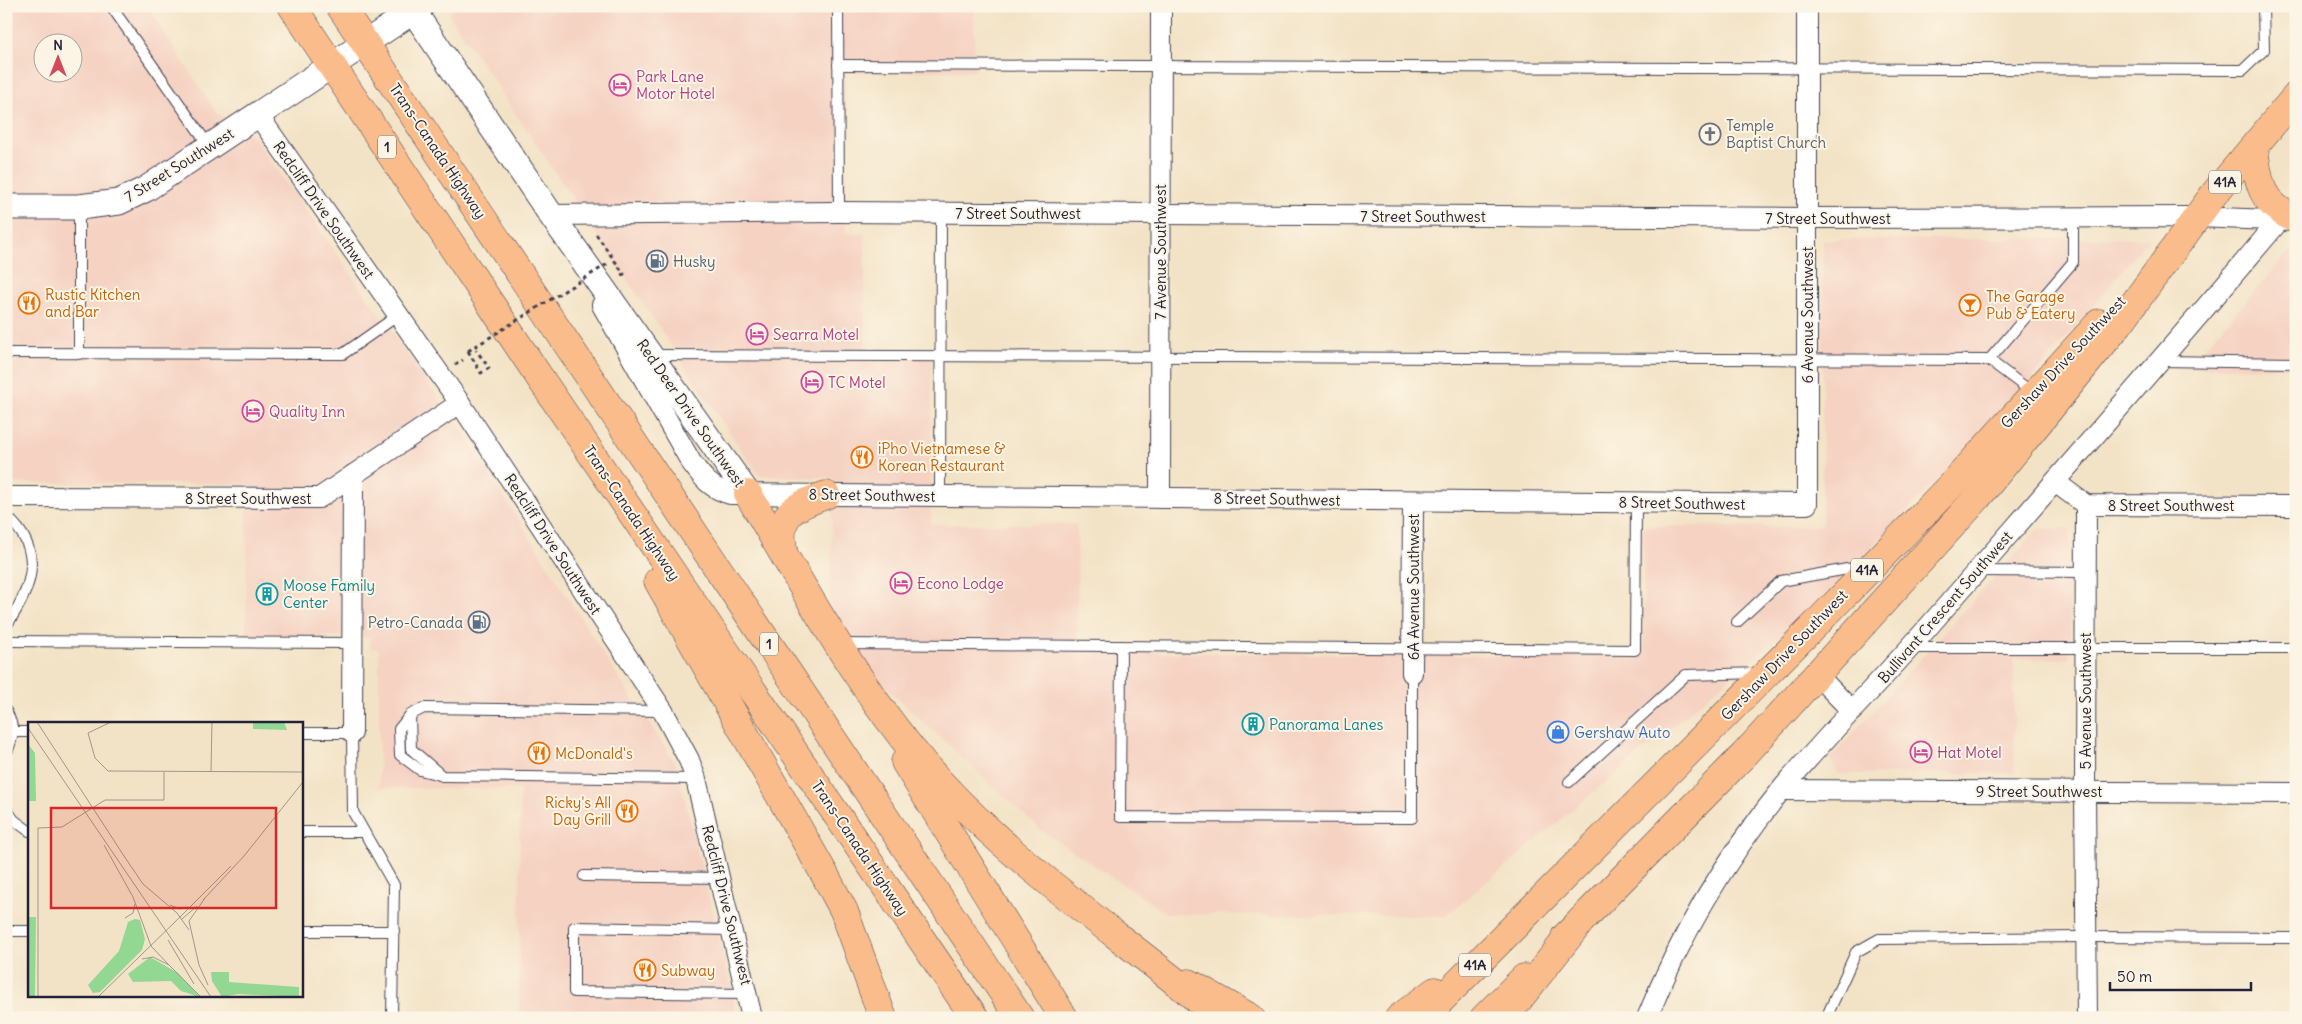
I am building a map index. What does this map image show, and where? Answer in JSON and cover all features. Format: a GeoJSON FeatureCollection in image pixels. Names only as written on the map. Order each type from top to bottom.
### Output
{"type":"FeatureCollection","features":[{"type":"Feature","properties":{"kind":"main road","name":"Trans-Canada Highway"},"geometry":{"type":"LineString","coordinates":[[292,6],[542,380],[975,1018]]}},
{"type":"Feature","properties":{"kind":"main road","name":"Trans-Canada Highway"},"geometry":{"type":"LineString","coordinates":[[340,6],[1020,1018]]}},
{"type":"Feature","properties":{"kind":"main road","name":"Gershaw Drive Southwest"},"geometry":{"type":"LineString","coordinates":[[1423,1018],[1768,673],[1958,478],[2033,393],[2197,217],[2296,96]]}},
{"type":"Feature","properties":{"kind":"main road"},"geometry":{"type":"LineString","coordinates":[[2254,148],[2260,189],[2290,220]]}},
{"type":"Feature","properties":{"kind":"main road","name":"Gershaw Drive Southwest"},"geometry":{"type":"LineString","coordinates":[[1484,1018],[1744,755],[1977,498],[2119,324],[2197,217]]}},
{"type":"Feature","properties":{"kind":"main road"},"geometry":{"type":"LineString","coordinates":[[542,380],[805,836],[844,911],[865,964],[882,1018]]}},
{"type":"Feature","properties":{"kind":"main road"},"geometry":{"type":"LineString","coordinates":[[748,494],[877,706],[940,782],[994,834],[1050,883],[1160,967],[1220,1018]]}},
{"type":"Feature","properties":{"kind":"main road"},"geometry":{"type":"LineString","coordinates":[[784,554],[780,531],[788,514],[806,502],[826,495]]}},
{"type":"Feature","properties":{"kind":"main road"},"geometry":{"type":"LineString","coordinates":[[877,706],[890,737],[1064,1018]]}},
{"type":"Feature","properties":{"kind":"main road"},"geometry":{"type":"LineString","coordinates":[[1398,1018],[1424,1001],[1527,912]]}},
{"type":"Feature","properties":{"kind":"main road"},"geometry":{"type":"LineString","coordinates":[[1504,1018],[1581,921]]}},
{"type":"Feature","properties":{"kind":"main road"},"geometry":{"type":"LineString","coordinates":[[862,1018],[865,964]]}},
{"type":"Feature","properties":{"kind":"main road"},"geometry":{"type":"LineString","coordinates":[[1160,967],[1251,1018]]}},
{"type":"Feature","properties":{"kind":"street","name":"7 Avenue Southwest"},"geometry":{"type":"LineString","coordinates":[[1160,498],[1161,6]]}},
{"type":"Feature","properties":{"kind":"street","name":"6 Avenue Southwest"},"geometry":{"type":"LineString","coordinates":[[1807,6],[1807,504]]}},
{"type":"Feature","properties":{"kind":"street","name":"7 Street Southwest"},"geometry":{"type":"LineString","coordinates":[[6,207],[79,207],[119,202],[146,189],[333,66],[415,8]]}},
{"type":"Feature","properties":{"kind":"street","name":"Red Deer Drive Southwest"},"geometry":{"type":"LineString","coordinates":[[415,8],[551,215],[748,494]]}},
{"type":"Feature","properties":{"kind":"street","name":"Redcliff Drive Southwest"},"geometry":{"type":"LineString","coordinates":[[258,115],[397,316],[460,403],[663,711],[689,760],[696,779],[721,878],[752,1018]]}},
{"type":"Feature","properties":{"kind":"street","name":"7 Street Southwest"},"geometry":{"type":"LineString","coordinates":[[551,215],[839,212],[1807,218],[2197,217],[2290,220]]}},
{"type":"Feature","properties":{"kind":"street","name":"Red Deer Drive Southwest"},"geometry":{"type":"LineString","coordinates":[[551,215],[691,462],[706,483],[717,490],[730,494],[748,494]]}},
{"type":"Feature","properties":{"kind":"street","name":"Bullivant Crescent Southwest"},"geometry":{"type":"LineString","coordinates":[[1647,1018],[1664,976],[1698,911],[1782,790],[1910,648],[2161,361],[2290,220]]}},
{"type":"Feature","properties":{"kind":"street","name":"8 Street Southwest"},"geometry":{"type":"LineString","coordinates":[[6,497],[319,498],[460,403]]}},
{"type":"Feature","properties":{"kind":"street"},"geometry":{"type":"LineString","coordinates":[[352,733],[353,475]]}},
{"type":"Feature","properties":{"kind":"street","name":"8 Street Southwest"},"geometry":{"type":"LineString","coordinates":[[2055,482],[2086,505],[2296,506]]}},
{"type":"Feature","properties":{"kind":"street","name":"8 Street Southwest"},"geometry":{"type":"LineString","coordinates":[[748,494],[1807,504]]}},
{"type":"Feature","properties":{"kind":"street","name":"6A Avenue Southwest"},"geometry":{"type":"LineString","coordinates":[[1412,673],[1413,501]]}},
{"type":"Feature","properties":{"kind":"street","name":"5 Avenue Southwest"},"geometry":{"type":"LineString","coordinates":[[2086,505],[2085,791],[2087,1018]]}},
{"type":"Feature","properties":{"kind":"street"},"geometry":{"type":"LineString","coordinates":[[1817,675],[1852,711]]}},
{"type":"Feature","properties":{"kind":"street","name":"9 Street Southwest"},"geometry":{"type":"LineString","coordinates":[[1782,790],[2296,793]]}},
{"type":"Feature","properties":{"kind":"lane"},"geometry":{"type":"LineString","coordinates":[[111,6],[210,147]]}},
{"type":"Feature","properties":{"kind":"lane"},"geometry":{"type":"LineString","coordinates":[[838,6],[839,212]]}},
{"type":"Feature","properties":{"kind":"lane"},"geometry":{"type":"LineString","coordinates":[[838,65],[2243,70],[2264,50],[2263,6]]}},
{"type":"Feature","properties":{"kind":"lane"},"geometry":{"type":"LineString","coordinates":[[79,207],[79,354]]}},
{"type":"Feature","properties":{"kind":"lane"},"geometry":{"type":"LineString","coordinates":[[940,496],[941,213]]}},
{"type":"Feature","properties":{"kind":"lane"},"geometry":{"type":"LineString","coordinates":[[1989,360],[2073,262],[2073,218]]}},
{"type":"Feature","properties":{"kind":"lane"},"geometry":{"type":"LineString","coordinates":[[6,354],[343,354],[397,316]]}},
{"type":"Feature","properties":{"kind":"lane"},"geometry":{"type":"LineString","coordinates":[[650,355],[1989,360],[2033,393]]}},
{"type":"Feature","properties":{"kind":"lane"},"geometry":{"type":"LineString","coordinates":[[2161,361],[2296,363]]}},
{"type":"Feature","properties":{"kind":"lane"},"geometry":{"type":"LineString","coordinates":[[838,644],[1635,650],[1636,503]]}},
{"type":"Feature","properties":{"kind":"lane"},"geometry":{"type":"LineString","coordinates":[[6,516],[18,526],[27,539],[31,565],[30,581],[26,594],[6,626]]}},
{"type":"Feature","properties":{"kind":"lane"},"geometry":{"type":"LineString","coordinates":[[1737,622],[1781,581],[1872,565]]}},
{"type":"Feature","properties":{"kind":"lane"},"geometry":{"type":"LineString","coordinates":[[1976,571],[2086,572]]}},
{"type":"Feature","properties":{"kind":"lane"},"geometry":{"type":"LineString","coordinates":[[6,641],[352,643]]}},
{"type":"Feature","properties":{"kind":"lane"},"geometry":{"type":"LineString","coordinates":[[1121,646],[1120,817],[1412,818],[1412,673]]}},
{"type":"Feature","properties":{"kind":"lane"},"geometry":{"type":"LineString","coordinates":[[1910,648],[2296,648]]}},
{"type":"Feature","properties":{"kind":"lane"},"geometry":{"type":"LineString","coordinates":[[1568,782],[1686,675],[1768,673]]}},
{"type":"Feature","properties":{"kind":"lane"},"geometry":{"type":"LineString","coordinates":[[663,711],[424,708],[410,715],[399,729],[400,755],[420,770],[442,776],[696,779]]}},
{"type":"Feature","properties":{"kind":"lane"},"geometry":{"type":"LineString","coordinates":[[6,711],[12,722],[14,732],[6,754]]}},
{"type":"Feature","properties":{"kind":"lane"},"geometry":{"type":"LineString","coordinates":[[14,732],[28,732]]}},
{"type":"Feature","properties":{"kind":"lane"},"geometry":{"type":"LineString","coordinates":[[302,733],[352,733],[353,812],[394,884],[392,1018]]}},
{"type":"Feature","properties":{"kind":"lane"},"geometry":{"type":"LineString","coordinates":[[6,810],[14,820],[28,830]]}},
{"type":"Feature","properties":{"kind":"lane"},"geometry":{"type":"LineString","coordinates":[[302,832],[364,832]]}},
{"type":"Feature","properties":{"kind":"lane"},"geometry":{"type":"LineString","coordinates":[[584,876],[721,878]]}},
{"type":"Feature","properties":{"kind":"lane"},"geometry":{"type":"LineString","coordinates":[[732,930],[574,927],[574,992],[748,994]]}},
{"type":"Feature","properties":{"kind":"lane"},"geometry":{"type":"LineString","coordinates":[[6,931],[28,931]]}},
{"type":"Feature","properties":{"kind":"lane"},"geometry":{"type":"LineString","coordinates":[[302,931],[394,931]]}},
{"type":"Feature","properties":{"kind":"lane"},"geometry":{"type":"LineString","coordinates":[[1826,1018],[1856,952],[1879,939],[2086,937],[2296,938]]}},
{"type":"Feature","properties":{"kind":"path"},"geometry":{"type":"LineString","coordinates":[[609,252],[624,274]]}},
{"type":"Feature","properties":{"kind":"path"},"geometry":{"type":"LineString","coordinates":[[476,350],[488,368],[482,373],[468,351],[609,263]]}},
{"type":"Feature","properties":{"kind":"shaded area"},"geometry":{"type":"Polygon","coordinates":[[[6,6],[147,6],[216,112],[253,136],[463,432],[629,694],[676,764],[733,995],[735,1018],[519,1018],[520,789],[379,788],[379,649],[370,648],[370,637],[246,635],[247,484],[6,483],[6,6]]]}},
{"type":"Feature","properties":{"kind":"shaded area"},"geometry":{"type":"Polygon","coordinates":[[[457,6],[974,6],[975,71],[845,72],[846,233],[865,234],[865,349],[932,349],[931,524],[1077,524],[1078,652],[1644,657],[1643,526],[1822,527],[1823,240],[2149,238],[2009,406],[1811,610],[1446,916],[1167,914],[1041,830],[868,671],[830,607],[833,478],[758,475],[448,13],[457,6]]]}},
{"type":"Feature","properties":{"kind":"shaded area"},"geometry":{"type":"Polygon","coordinates":[[[2296,244],[2296,367],[2187,368],[2296,244]]]}},
{"type":"Feature","properties":{"kind":"shaded area"},"geometry":{"type":"Polygon","coordinates":[[[2070,528],[2070,659],[2014,659],[2014,773],[1838,774],[1830,759],[2038,529],[2070,528]]]}},
{"type":"Feature","properties":{"kind":"place","name":"Park Lane Motor Hotel"},"geometry":{"type":"Point","coordinates":[620,85]}},
{"type":"Feature","properties":{"kind":"place","name":"Temple Baptist Church"},"geometry":{"type":"Point","coordinates":[1710,134]}},
{"type":"Feature","properties":{"kind":"place","name":"Husky"},"geometry":{"type":"Point","coordinates":[657,261]}},
{"type":"Feature","properties":{"kind":"place","name":"Rustic Kitchen and Bar"},"geometry":{"type":"Point","coordinates":[29,303]}},
{"type":"Feature","properties":{"kind":"place","name":"The Garage Pub & Eatery"},"geometry":{"type":"Point","coordinates":[1970,305]}},
{"type":"Feature","properties":{"kind":"place","name":"Searra Motel"},"geometry":{"type":"Point","coordinates":[757,334]}},
{"type":"Feature","properties":{"kind":"place","name":"TC Motel"},"geometry":{"type":"Point","coordinates":[812,382]}},
{"type":"Feature","properties":{"kind":"place","name":"Quality Inn"},"geometry":{"type":"Point","coordinates":[253,411]}},
{"type":"Feature","properties":{"kind":"place","name":"iPho Vietnamese & Korean Restaurant"},"geometry":{"type":"Point","coordinates":[862,457]}},
{"type":"Feature","properties":{"kind":"place","name":"Econo Lodge"},"geometry":{"type":"Point","coordinates":[901,583]}},
{"type":"Feature","properties":{"kind":"place","name":"Moose Family Center"},"geometry":{"type":"Point","coordinates":[267,594]}},
{"type":"Feature","properties":{"kind":"place","name":"Petro-Canada"},"geometry":{"type":"Point","coordinates":[479,622]}},
{"type":"Feature","properties":{"kind":"place","name":"Panorama Lanes"},"geometry":{"type":"Point","coordinates":[1253,724]}},
{"type":"Feature","properties":{"kind":"place","name":"Gershaw Auto"},"geometry":{"type":"Point","coordinates":[1558,732]}},
{"type":"Feature","properties":{"kind":"place","name":"Hat Motel"},"geometry":{"type":"Point","coordinates":[1921,752]}},
{"type":"Feature","properties":{"kind":"place","name":"McDonald's"},"geometry":{"type":"Point","coordinates":[539,753]}},
{"type":"Feature","properties":{"kind":"place","name":"Ricky's All Day Grill"},"geometry":{"type":"Point","coordinates":[627,811]}},
{"type":"Feature","properties":{"kind":"place","name":"Subway"},"geometry":{"type":"Point","coordinates":[645,970]}}]}
